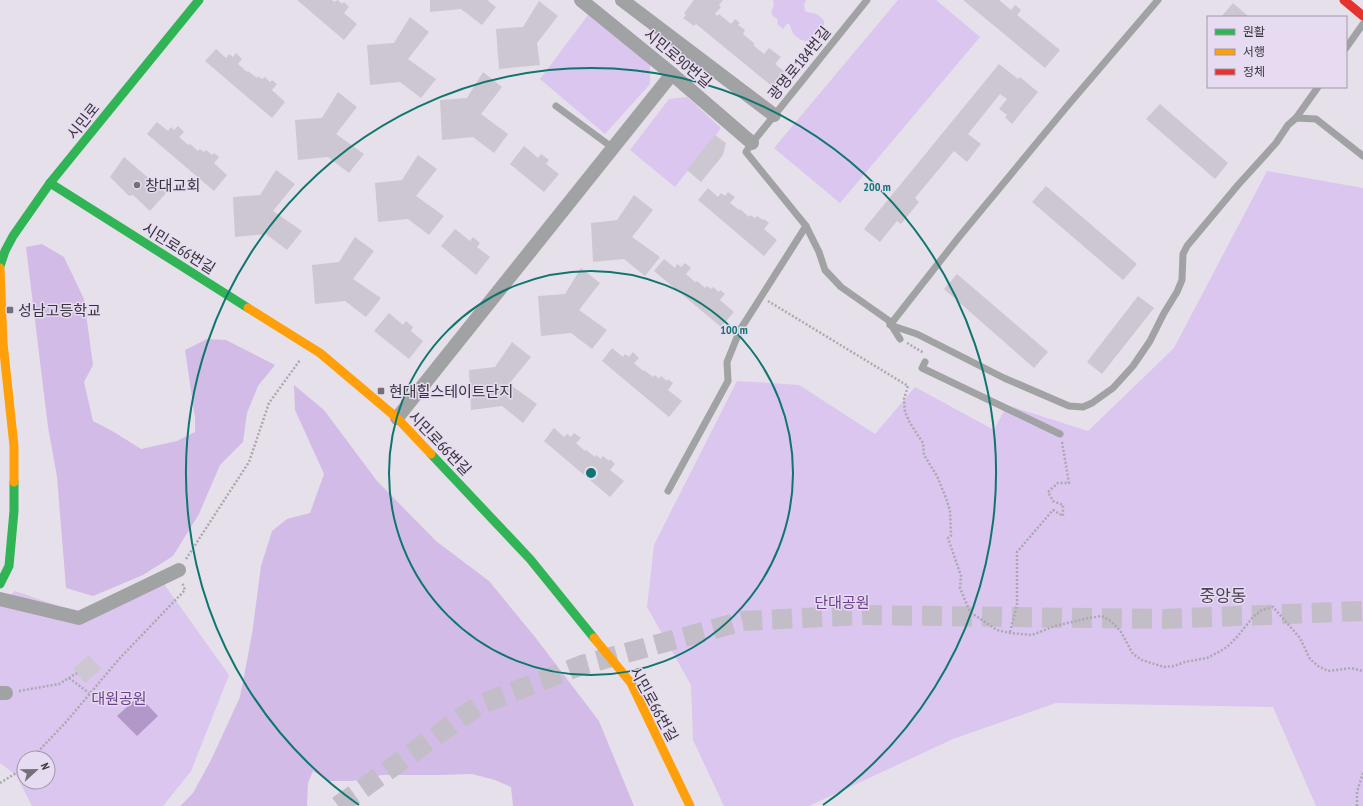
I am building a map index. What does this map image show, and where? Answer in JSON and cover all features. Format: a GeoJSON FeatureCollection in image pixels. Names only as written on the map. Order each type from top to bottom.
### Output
{"type":"FeatureCollection","features":[{"type":"Feature","properties":{"kind":"street","name":"시민로"},"geometry":{"type":"LineString","coordinates":[[0,584],[9,566],[14,511],[14,446],[3,343],[0,267],[5,251],[13,236],[50,183],[199,0]]}},
{"type":"Feature","properties":{"kind":"street","name":"시민로90번길"},"geometry":{"type":"LineString","coordinates":[[581,0],[672,74],[752,143]]}},
{"type":"Feature","properties":{"kind":"street"},"geometry":{"type":"LineString","coordinates":[[622,0],[774,115]]}},
{"type":"Feature","properties":{"kind":"street"},"geometry":{"type":"LineString","coordinates":[[1344,0],[1363,16]]}},
{"type":"Feature","properties":{"kind":"street"},"geometry":{"type":"LineString","coordinates":[[397,418],[672,74]]}},
{"type":"Feature","properties":{"kind":"street","name":"시민로66번길"},"geometry":{"type":"LineString","coordinates":[[50,183],[310,346],[397,418],[530,559],[631,683],[690,806]]}},
{"type":"Feature","properties":{"kind":"street"},"geometry":{"type":"LineString","coordinates":[[0,599],[79,618],[179,570]]}},
{"type":"Feature","properties":{"kind":"lane","name":"광명로184번길"},"geometry":{"type":"LineString","coordinates":[[752,143],[867,0]]}},
{"type":"Feature","properties":{"kind":"lane"},"geometry":{"type":"LineString","coordinates":[[890,325],[959,237],[1064,110],[1158,0]]}},
{"type":"Feature","properties":{"kind":"lane"},"geometry":{"type":"LineString","coordinates":[[1347,47],[1363,24]]}},
{"type":"Feature","properties":{"kind":"lane"},"geometry":{"type":"LineString","coordinates":[[890,325],[917,334],[1004,378],[1068,406],[1083,407],[1092,403],[1113,388],[1133,366],[1150,341],[1182,280],[1184,254],[1187,246],[1238,185],[1276,143],[1288,125],[1296,118],[1317,88]]}},
{"type":"Feature","properties":{"kind":"lane"},"geometry":{"type":"LineString","coordinates":[[556,106],[613,148]]}},
{"type":"Feature","properties":{"kind":"lane"},"geometry":{"type":"LineString","coordinates":[[1296,118],[1316,119],[1363,156]]}},
{"type":"Feature","properties":{"kind":"lane"},"geometry":{"type":"LineString","coordinates":[[752,143],[746,152],[806,226],[819,252],[825,270],[841,287],[888,320],[900,339]]}},
{"type":"Feature","properties":{"kind":"lane"},"geometry":{"type":"LineString","coordinates":[[668,491],[728,381],[726,362],[740,330],[806,226]]}},
{"type":"Feature","properties":{"kind":"lane"},"geometry":{"type":"LineString","coordinates":[[925,362],[922,368],[1060,434]]}},
{"type":"Feature","properties":{"kind":"path"},"geometry":{"type":"LineString","coordinates":[[761,296],[908,386],[904,400],[906,412],[910,423],[923,443],[924,455],[937,476],[948,505],[952,524],[951,536],[948,538],[960,576],[960,588],[970,612],[997,630],[1032,635],[1055,626],[1102,616],[1112,622],[1121,632],[1133,654],[1142,660],[1164,667],[1206,658],[1217,653],[1227,647],[1253,617],[1262,610],[1273,607],[1300,638],[1310,659],[1318,666],[1328,670],[1351,668],[1363,671]]}},
{"type":"Feature","properties":{"kind":"path"},"geometry":{"type":"LineString","coordinates":[[179,570],[249,462],[269,403],[310,346]]}},
{"type":"Feature","properties":{"kind":"path"},"geometry":{"type":"LineString","coordinates":[[1010,633],[1017,605],[1017,552],[1053,510],[1063,516],[1063,505],[1053,501],[1048,492],[1058,483],[1069,483],[1060,434]]}},
{"type":"Feature","properties":{"kind":"path"},"geometry":{"type":"LineString","coordinates":[[40,750],[66,722],[119,659],[184,590]]}},
{"type":"Feature","properties":{"kind":"path"},"geometry":{"type":"LineString","coordinates":[[3,693],[59,684],[77,673]]}},
{"type":"Feature","properties":{"kind":"path"},"geometry":{"type":"LineString","coordinates":[[69,678],[90,693]]}},
{"type":"Feature","properties":{"kind":"path"},"geometry":{"type":"LineString","coordinates":[[0,783],[16,773]]}},
{"type":"Feature","properties":{"kind":"path"},"geometry":{"type":"LineString","coordinates":[[1357,806],[1356,792],[1363,773]]}},
{"type":"Feature","properties":{"kind":"green space"},"geometry":{"type":"Polygon","coordinates":[[[774,0],[806,0],[804,5],[805,11],[819,16],[824,21],[824,25],[814,32],[811,40],[804,41],[799,39],[793,33],[789,24],[787,24],[783,29],[777,24],[778,20],[771,13],[774,0]]]}},
{"type":"Feature","properties":{"kind":"green space"},"geometry":{"type":"Polygon","coordinates":[[[898,0],[936,0],[980,37],[840,203],[774,148],[898,0]]]}},
{"type":"Feature","properties":{"kind":"green space"},"geometry":{"type":"Polygon","coordinates":[[[588,15],[650,64],[650,84],[605,134],[540,79],[588,15]]]}},
{"type":"Feature","properties":{"kind":"green space"},"geometry":{"type":"Polygon","coordinates":[[[687,97],[721,128],[675,187],[630,150],[669,99],[687,97]]]}},
{"type":"Feature","properties":{"kind":"green space","name":"단대공원"},"geometry":{"type":"Polygon","coordinates":[[[1267,171],[1363,188],[1363,806],[1316,806],[1273,707],[1056,703],[953,739],[809,806],[724,806],[693,740],[691,685],[647,607],[654,545],[737,381],[799,385],[875,434],[915,387],[994,430],[1007,405],[1088,431],[1174,348],[1267,171]]]}},
{"type":"Feature","properties":{"kind":"green space","name":"대원공원"},"geometry":{"type":"Polygon","coordinates":[[[164,584],[229,675],[191,771],[163,806],[32,806],[24,790],[56,790],[56,750],[16,750],[16,775],[0,763],[0,605],[15,591],[79,613],[164,584]]]}},
{"type":"Feature","properties":{"kind":"shaded area"},"geometry":{"type":"Polygon","coordinates":[[[42,244],[64,257],[84,299],[93,365],[84,382],[93,421],[141,449],[177,441],[195,432],[195,418],[185,350],[207,339],[226,340],[275,365],[258,386],[247,413],[243,442],[220,465],[199,514],[173,556],[143,575],[93,596],[66,588],[57,477],[48,427],[26,247],[42,244]]]}},
{"type":"Feature","properties":{"kind":"shaded area"},"geometry":{"type":"Polygon","coordinates":[[[294,385],[324,410],[377,481],[436,541],[489,581],[535,637],[599,721],[634,806],[513,806],[511,787],[495,780],[472,774],[382,775],[352,781],[329,781],[313,771],[308,783],[307,806],[180,806],[193,793],[211,760],[240,697],[252,634],[261,566],[272,531],[287,519],[310,513],[324,474],[295,410],[294,385]]]}},
{"type":"Feature","properties":{"kind":"shaded area"},"geometry":{"type":"Polygon","coordinates":[[[139,696],[158,716],[137,736],[117,716],[139,696]]]}},
{"type":"Feature","properties":{"kind":"building"},"geometry":{"type":"Polygon","coordinates":[[[297,0],[332,0],[334,2],[338,0],[342,4],[344,2],[349,7],[344,13],[357,24],[344,40],[297,0]]]}},
{"type":"Feature","properties":{"kind":"building"},"geometry":{"type":"Polygon","coordinates":[[[430,0],[487,0],[496,7],[482,25],[461,9],[430,12],[430,0]]]}},
{"type":"Feature","properties":{"kind":"building"},"geometry":{"type":"Polygon","coordinates":[[[694,0],[723,0],[719,5],[721,7],[715,14],[717,16],[719,14],[731,24],[735,19],[740,23],[738,25],[745,30],[743,34],[755,44],[753,45],[764,54],[769,48],[781,57],[775,64],[785,72],[773,87],[696,24],[694,26],[683,18],[686,15],[684,13],[694,0]]]}},
{"type":"Feature","properties":{"kind":"building"},"geometry":{"type":"Polygon","coordinates":[[[963,0],[999,0],[1011,10],[1015,5],[1021,10],[1017,15],[1060,50],[1045,68],[963,0]]]}},
{"type":"Feature","properties":{"kind":"building"},"geometry":{"type":"Polygon","coordinates":[[[539,1],[558,16],[537,43],[540,65],[499,69],[496,29],[523,27],[539,1]]]}},
{"type":"Feature","properties":{"kind":"building"},"geometry":{"type":"Polygon","coordinates":[[[1233,3],[1248,16],[1222,16],[1233,3]]]}},
{"type":"Feature","properties":{"kind":"building"},"geometry":{"type":"Polygon","coordinates":[[[410,17],[429,32],[408,59],[436,79],[421,98],[400,82],[370,85],[367,45],[394,43],[410,17]]]}},
{"type":"Feature","properties":{"kind":"building"},"geometry":{"type":"Polygon","coordinates":[[[216,49],[226,58],[229,54],[233,57],[236,53],[242,59],[238,64],[247,72],[248,71],[257,78],[258,76],[262,79],[265,77],[270,82],[272,80],[277,84],[272,90],[285,102],[272,118],[205,61],[216,49]]]}},
{"type":"Feature","properties":{"kind":"building"},"geometry":{"type":"Polygon","coordinates":[[[999,64],[1018,79],[1020,77],[1038,92],[1012,124],[1005,117],[1007,115],[999,109],[1007,99],[1000,94],[968,134],[981,144],[967,162],[954,151],[915,198],[919,202],[901,224],[897,221],[880,242],[864,229],[999,64]]]}},
{"type":"Feature","properties":{"kind":"building"},"geometry":{"type":"Polygon","coordinates":[[[483,72],[502,87],[481,114],[508,134],[494,153],[473,137],[442,140],[440,100],[467,98],[483,72]]]}},
{"type":"Feature","properties":{"kind":"building"},"geometry":{"type":"Polygon","coordinates":[[[338,92],[357,107],[336,134],[364,154],[349,173],[328,157],[298,160],[295,120],[322,118],[338,92]]]}},
{"type":"Feature","properties":{"kind":"building"},"geometry":{"type":"Polygon","coordinates":[[[1160,104],[1228,163],[1215,179],[1146,119],[1160,104]]]}},
{"type":"Feature","properties":{"kind":"building"},"geometry":{"type":"Polygon","coordinates":[[[157,122],[168,131],[171,127],[174,130],[178,126],[184,132],[179,137],[188,145],[190,144],[198,151],[200,149],[204,152],[206,150],[212,155],[214,153],[219,157],[214,163],[227,175],[214,191],[147,134],[157,122]]]}},
{"type":"Feature","properties":{"kind":"building"},"geometry":{"type":"Polygon","coordinates":[[[715,135],[726,143],[723,155],[701,182],[687,170],[715,135]]]}},
{"type":"Feature","properties":{"kind":"building"},"geometry":{"type":"Polygon","coordinates":[[[524,146],[538,158],[541,154],[549,160],[546,164],[559,174],[544,192],[510,164],[524,146]]]}},
{"type":"Feature","properties":{"kind":"building"},"geometry":{"type":"Polygon","coordinates":[[[418,155],[437,169],[416,196],[444,216],[429,235],[408,219],[378,222],[375,183],[402,180],[418,155]]]}},
{"type":"Feature","properties":{"kind":"building","name":"창대교회"},"geometry":{"type":"Polygon","coordinates":[[[124,157],[166,193],[150,211],[133,195],[129,196],[110,177],[124,157]]]}},
{"type":"Feature","properties":{"kind":"building"},"geometry":{"type":"Polygon","coordinates":[[[276,170],[295,184],[273,211],[302,231],[287,250],[266,234],[235,237],[233,197],[260,195],[276,170]]]}},
{"type":"Feature","properties":{"kind":"building"},"geometry":{"type":"Polygon","coordinates":[[[1046,186],[1137,264],[1123,280],[1032,202],[1046,186]]]}},
{"type":"Feature","properties":{"kind":"building"},"geometry":{"type":"Polygon","coordinates":[[[708,188],[718,197],[721,193],[725,196],[728,192],[735,197],[730,203],[739,210],[740,209],[749,217],[750,215],[755,218],[757,216],[769,223],[764,229],[777,240],[764,256],[698,200],[708,188]]]}},
{"type":"Feature","properties":{"kind":"building"},"geometry":{"type":"Polygon","coordinates":[[[634,195],[653,210],[632,237],[660,257],[645,276],[624,259],[593,262],[591,223],[617,220],[634,195]]]}},
{"type":"Feature","properties":{"kind":"building"},"geometry":{"type":"Polygon","coordinates":[[[455,229],[470,241],[473,237],[480,243],[477,247],[490,257],[476,275],[441,246],[455,229]]]}},
{"type":"Feature","properties":{"kind":"building"},"geometry":{"type":"Polygon","coordinates":[[[355,237],[374,251],[353,279],[381,298],[366,317],[345,301],[315,304],[312,265],[339,262],[355,237]]]}},
{"type":"Feature","properties":{"kind":"building"},"geometry":{"type":"Polygon","coordinates":[[[664,259],[675,268],[677,264],[681,267],[685,263],[691,268],[686,274],[695,282],[697,281],[705,288],[707,286],[711,289],[713,287],[719,292],[720,290],[725,294],[720,300],[734,312],[721,327],[654,271],[664,259]]]}},
{"type":"Feature","properties":{"kind":"building"},"geometry":{"type":"Polygon","coordinates":[[[581,268],[600,283],[579,310],[607,330],[592,349],[571,333],[541,336],[538,296],[565,294],[581,268]]]}},
{"type":"Feature","properties":{"kind":"building"},"geometry":{"type":"Polygon","coordinates":[[[957,274],[1048,352],[1034,368],[944,289],[957,274]]]}},
{"type":"Feature","properties":{"kind":"building"},"geometry":{"type":"Polygon","coordinates":[[[1138,296],[1154,308],[1102,374],[1087,362],[1138,296]]]}},
{"type":"Feature","properties":{"kind":"building"},"geometry":{"type":"Polygon","coordinates":[[[389,313],[403,325],[406,321],[413,327],[411,331],[423,341],[409,359],[374,331],[389,313]]]}},
{"type":"Feature","properties":{"kind":"building"},"geometry":{"type":"Polygon","coordinates":[[[512,342],[531,357],[509,384],[537,404],[523,423],[502,406],[471,410],[469,370],[495,367],[512,342]]]}},
{"type":"Feature","properties":{"kind":"building"},"geometry":{"type":"Polygon","coordinates":[[[612,348],[623,357],[625,354],[629,357],[633,352],[639,358],[634,363],[643,371],[644,370],[653,377],[655,375],[659,379],[661,376],[667,381],[668,379],[673,383],[668,390],[682,401],[669,417],[602,361],[612,348]]]}},
{"type":"Feature","properties":{"kind":"building"},"geometry":{"type":"Polygon","coordinates":[[[554,428],[564,437],[567,434],[571,437],[574,433],[581,438],[576,443],[585,451],[586,450],[595,457],[596,455],[601,459],[603,456],[609,461],[610,459],[615,464],[610,470],[624,481],[610,497],[544,441],[554,428]]]}},
{"type":"Feature","properties":{"kind":"building"},"geometry":{"type":"Polygon","coordinates":[[[89,655],[101,669],[85,683],[73,669],[89,655]]]}},
{"type":"Feature","properties":{"kind":"tunnel"},"geometry":{"type":"LineString","coordinates":[[338,806],[479,705],[582,665],[743,621],[864,615],[1163,619],[1363,611]]}},
{"type":"Feature","properties":{"kind":"traffic: fast"},"geometry":{"type":"LineString","coordinates":[[0,266],[5,251],[13,236],[50,183],[199,0]]}},
{"type":"Feature","properties":{"kind":"traffic: fast"},"geometry":{"type":"LineString","coordinates":[[50,183],[248,308]]}},
{"type":"Feature","properties":{"kind":"traffic: fast"},"geometry":{"type":"LineString","coordinates":[[431,454],[530,559],[594,638]]}},
{"type":"Feature","properties":{"kind":"traffic: fast"},"geometry":{"type":"LineString","coordinates":[[0,584],[9,566],[14,511],[14,482]]}},
{"type":"Feature","properties":{"kind":"traffic: slow"},"geometry":{"type":"LineString","coordinates":[[0,268],[3,343],[14,446],[14,482]]}},
{"type":"Feature","properties":{"kind":"traffic: slow"},"geometry":{"type":"LineString","coordinates":[[248,308],[320,353],[397,418],[431,454]]}},
{"type":"Feature","properties":{"kind":"traffic: slow"},"geometry":{"type":"LineString","coordinates":[[594,638],[631,683],[690,806]]}},
{"type":"Feature","properties":{"kind":"traffic: jam"},"geometry":{"type":"LineString","coordinates":[[1344,0],[1363,16]]}},
{"type":"Feature","properties":{"kind":"place","name":"창대교회"},"geometry":{"type":"Point","coordinates":[137,185]}},
{"type":"Feature","properties":{"kind":"place","name":"성남고등학교"},"geometry":{"type":"Point","coordinates":[10,310]}},
{"type":"Feature","properties":{"kind":"place","name":"현대힐스테이트단지"},"geometry":{"type":"Point","coordinates":[381,391]}},
{"type":"Feature","properties":{"kind":"district","name":"중앙동"},"geometry":{"type":"Point","coordinates":[1223,596]}}]}
